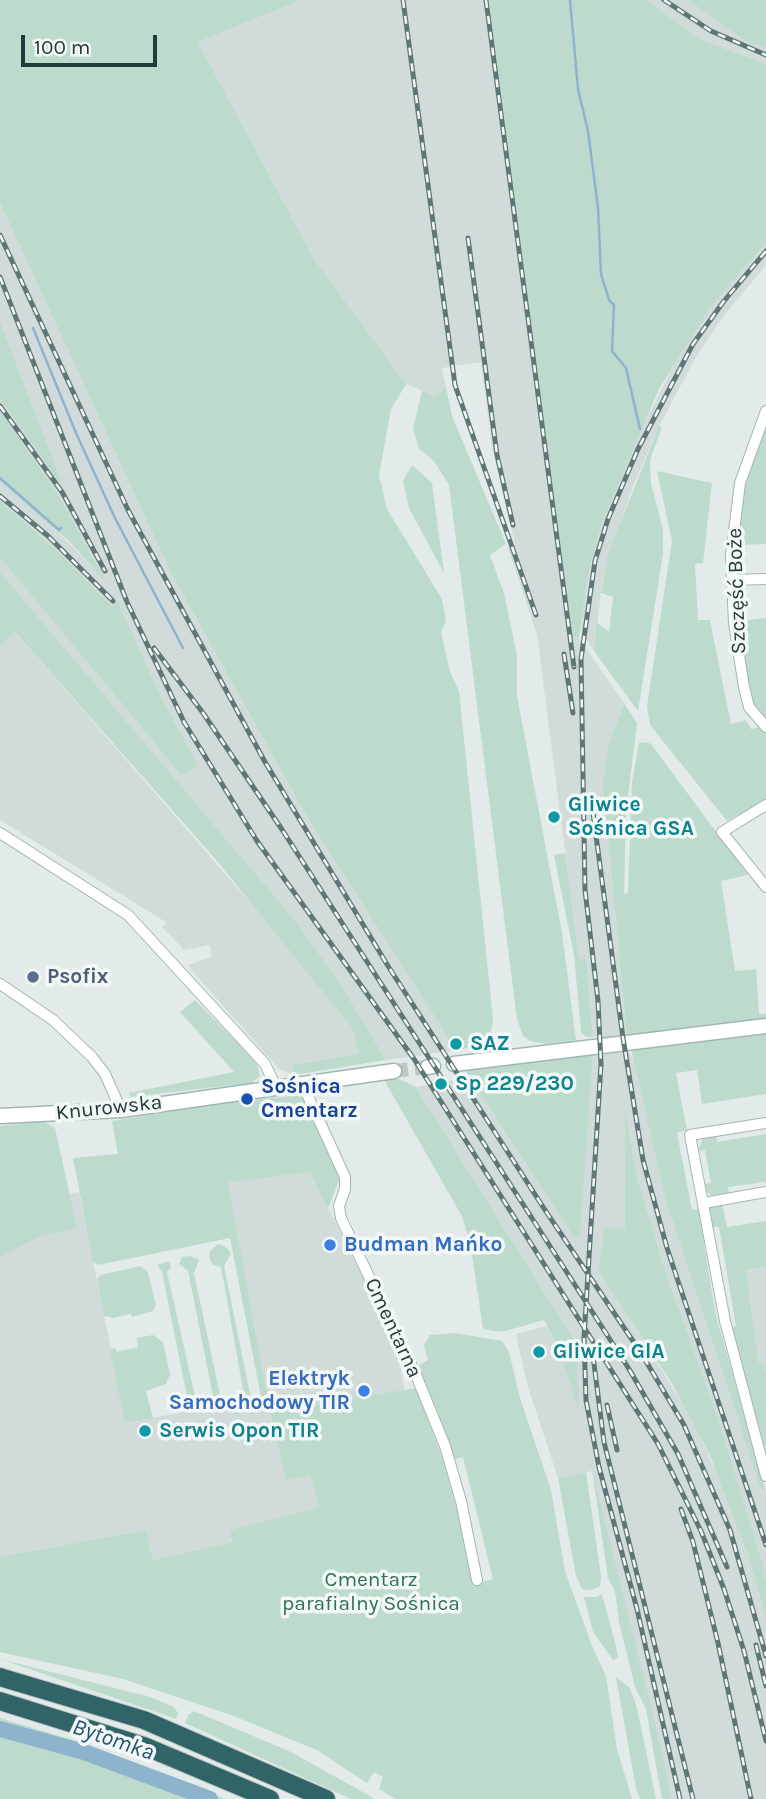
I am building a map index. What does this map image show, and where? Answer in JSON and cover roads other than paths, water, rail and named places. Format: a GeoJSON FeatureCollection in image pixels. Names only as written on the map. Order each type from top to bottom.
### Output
{"type":"FeatureCollection","features":[{"type":"Feature","properties":{"kind":"highway"},"geometry":{"type":"LineString","coordinates":[[0,1677],[144,1720],[326,1799]]}},
{"type":"Feature","properties":{"kind":"highway"},"geometry":{"type":"LineString","coordinates":[[0,1701],[144,1746],[270,1799]]}},
{"type":"Feature","properties":{"kind":"street","name":"Szczęść Boże"},"geometry":{"type":"LineString","coordinates":[[766,411],[747,460],[735,503],[732,580],[737,648],[746,698],[752,713],[766,727]]}},
{"type":"Feature","properties":{"kind":"street"},"geometry":{"type":"LineString","coordinates":[[732,580],[766,579]]}},
{"type":"Feature","properties":{"kind":"street"},"geometry":{"type":"LineString","coordinates":[[766,805],[722,831],[766,887]]}},
{"type":"Feature","properties":{"kind":"street"},"geometry":{"type":"LineString","coordinates":[[0,833],[119,908],[265,1064],[276,1087]]}},
{"type":"Feature","properties":{"kind":"street"},"geometry":{"type":"LineString","coordinates":[[0,984],[53,1020],[92,1057],[105,1074],[121,1110]]}},
{"type":"Feature","properties":{"kind":"street"},"geometry":{"type":"LineString","coordinates":[[454,1064],[766,1026]]}},
{"type":"Feature","properties":{"kind":"street","name":"Knurowska"},"geometry":{"type":"LineString","coordinates":[[0,1116],[121,1110],[394,1071]]}},
{"type":"Feature","properties":{"kind":"street","name":"Cmentarna"},"geometry":{"type":"LineString","coordinates":[[302,1083],[345,1177],[345,1189],[339,1206],[341,1218],[416,1375],[444,1446],[461,1501],[477,1580]]}},
{"type":"Feature","properties":{"kind":"street"},"geometry":{"type":"LineString","coordinates":[[766,1122],[690,1135],[724,1321],[766,1476]]}},
{"type":"Feature","properties":{"kind":"street"},"geometry":{"type":"LineString","coordinates":[[704,1203],[766,1192]]}},
{"type":"Feature","properties":{"kind":"waterway"},"geometry":{"type":"LineString","coordinates":[[570,0],[578,89],[588,131],[598,208],[601,274],[609,300],[614,305],[612,351],[626,368],[640,429]]}},
{"type":"Feature","properties":{"kind":"waterway"},"geometry":{"type":"LineString","coordinates":[[33,328],[76,433],[115,518],[183,648]]}},
{"type":"Feature","properties":{"kind":"waterway"},"geometry":{"type":"LineString","coordinates":[[0,478],[59,530],[61,528]]}},
{"type":"Feature","properties":{"kind":"waterway","name":"Bytomka"},"geometry":{"type":"LineString","coordinates":[[0,1729],[84,1752],[210,1799]]}},
{"type":"Feature","properties":{"kind":"tunnel"},"geometry":{"type":"LineString","coordinates":[[394,1071],[428,1067]]}},
{"type":"Feature","properties":{"kind":"railway"},"geometry":{"type":"LineString","coordinates":[[403,0],[455,385],[536,615]]}},
{"type":"Feature","properties":{"kind":"railway"},"geometry":{"type":"LineString","coordinates":[[486,0],[574,667]]}},
{"type":"Feature","properties":{"kind":"railway"},"geometry":{"type":"LineString","coordinates":[[664,0],[711,31],[766,55]]}},
{"type":"Feature","properties":{"kind":"railway"},"geometry":{"type":"LineString","coordinates":[[0,235],[128,510],[265,762],[388,966],[545,1210],[641,1353],[684,1425],[730,1530],[766,1656]]}},
{"type":"Feature","properties":{"kind":"railway"},"geometry":{"type":"LineString","coordinates":[[468,238],[497,455],[513,525]]}},
{"type":"Feature","properties":{"kind":"railway"},"geometry":{"type":"LineString","coordinates":[[680,1799],[637,1609],[599,1467],[586,1400],[584,1338],[601,1064],[598,1001],[585,890],[581,659],[595,561],[608,519],[638,449],[693,344],[724,301],[766,251]]}},
{"type":"Feature","properties":{"kind":"railway"},"geometry":{"type":"LineString","coordinates":[[0,277],[127,602],[184,722],[257,841],[414,1059],[658,1444],[701,1531],[724,1589],[744,1651],[766,1741]]}},
{"type":"Feature","properties":{"kind":"railway"},"geometry":{"type":"LineString","coordinates":[[0,406],[62,492],[105,571]]}},
{"type":"Feature","properties":{"kind":"railway"},"geometry":{"type":"LineString","coordinates":[[0,496],[48,536],[113,601]]}},
{"type":"Feature","properties":{"kind":"railway"},"geometry":{"type":"LineString","coordinates":[[154,648],[203,713],[281,828],[629,1369],[678,1454],[727,1567]]}},
{"type":"Feature","properties":{"kind":"railway"},"geometry":{"type":"LineString","coordinates":[[564,654],[573,713]]}},
{"type":"Feature","properties":{"kind":"railway"},"geometry":{"type":"LineString","coordinates":[[591,798],[623,1038],[643,1160],[667,1248],[766,1545]]}},
{"type":"Feature","properties":{"kind":"railway"},"geometry":{"type":"LineString","coordinates":[[593,1356],[604,1442],[693,1799]]}},
{"type":"Feature","properties":{"kind":"railway"},"geometry":{"type":"LineString","coordinates":[[607,1405],[617,1450]]}},
{"type":"Feature","properties":{"kind":"railway"},"geometry":{"type":"LineString","coordinates":[[681,1509],[693,1542],[718,1643],[751,1799]]}},
{"type":"Feature","properties":{"kind":"railway"},"geometry":{"type":"LineString","coordinates":[[756,1645],[766,1686]]}},
{"type":"Feature","properties":{"kind":"place","name":"Gliwice Sośnica GSA"},"geometry":{"type":"Point","coordinates":[554,817]}},
{"type":"Feature","properties":{"kind":"place","name":"Psofix"},"geometry":{"type":"Point","coordinates":[33,977]}},
{"type":"Feature","properties":{"kind":"place","name":"SAZ"},"geometry":{"type":"Point","coordinates":[456,1044]}},
{"type":"Feature","properties":{"kind":"place","name":"Sp 229/230"},"geometry":{"type":"Point","coordinates":[441,1084]}},
{"type":"Feature","properties":{"kind":"place","name":"Sośnica Cmentarz"},"geometry":{"type":"Point","coordinates":[247,1099]}},
{"type":"Feature","properties":{"kind":"place","name":"Budman Mańko"},"geometry":{"type":"Point","coordinates":[330,1245]}},
{"type":"Feature","properties":{"kind":"place","name":"Gliwice GlA"},"geometry":{"type":"Point","coordinates":[539,1352]}},
{"type":"Feature","properties":{"kind":"place","name":"Elektryk Samochodowy TIR"},"geometry":{"type":"Point","coordinates":[364,1391]}},
{"type":"Feature","properties":{"kind":"place","name":"Serwis Opon TIR"},"geometry":{"type":"Point","coordinates":[145,1431]}},
{"type":"Feature","properties":{"kind":"park label","name":"Cmentarz parafialny Sośnica"},"geometry":{"type":"Point","coordinates":[371,1592]}}]}
